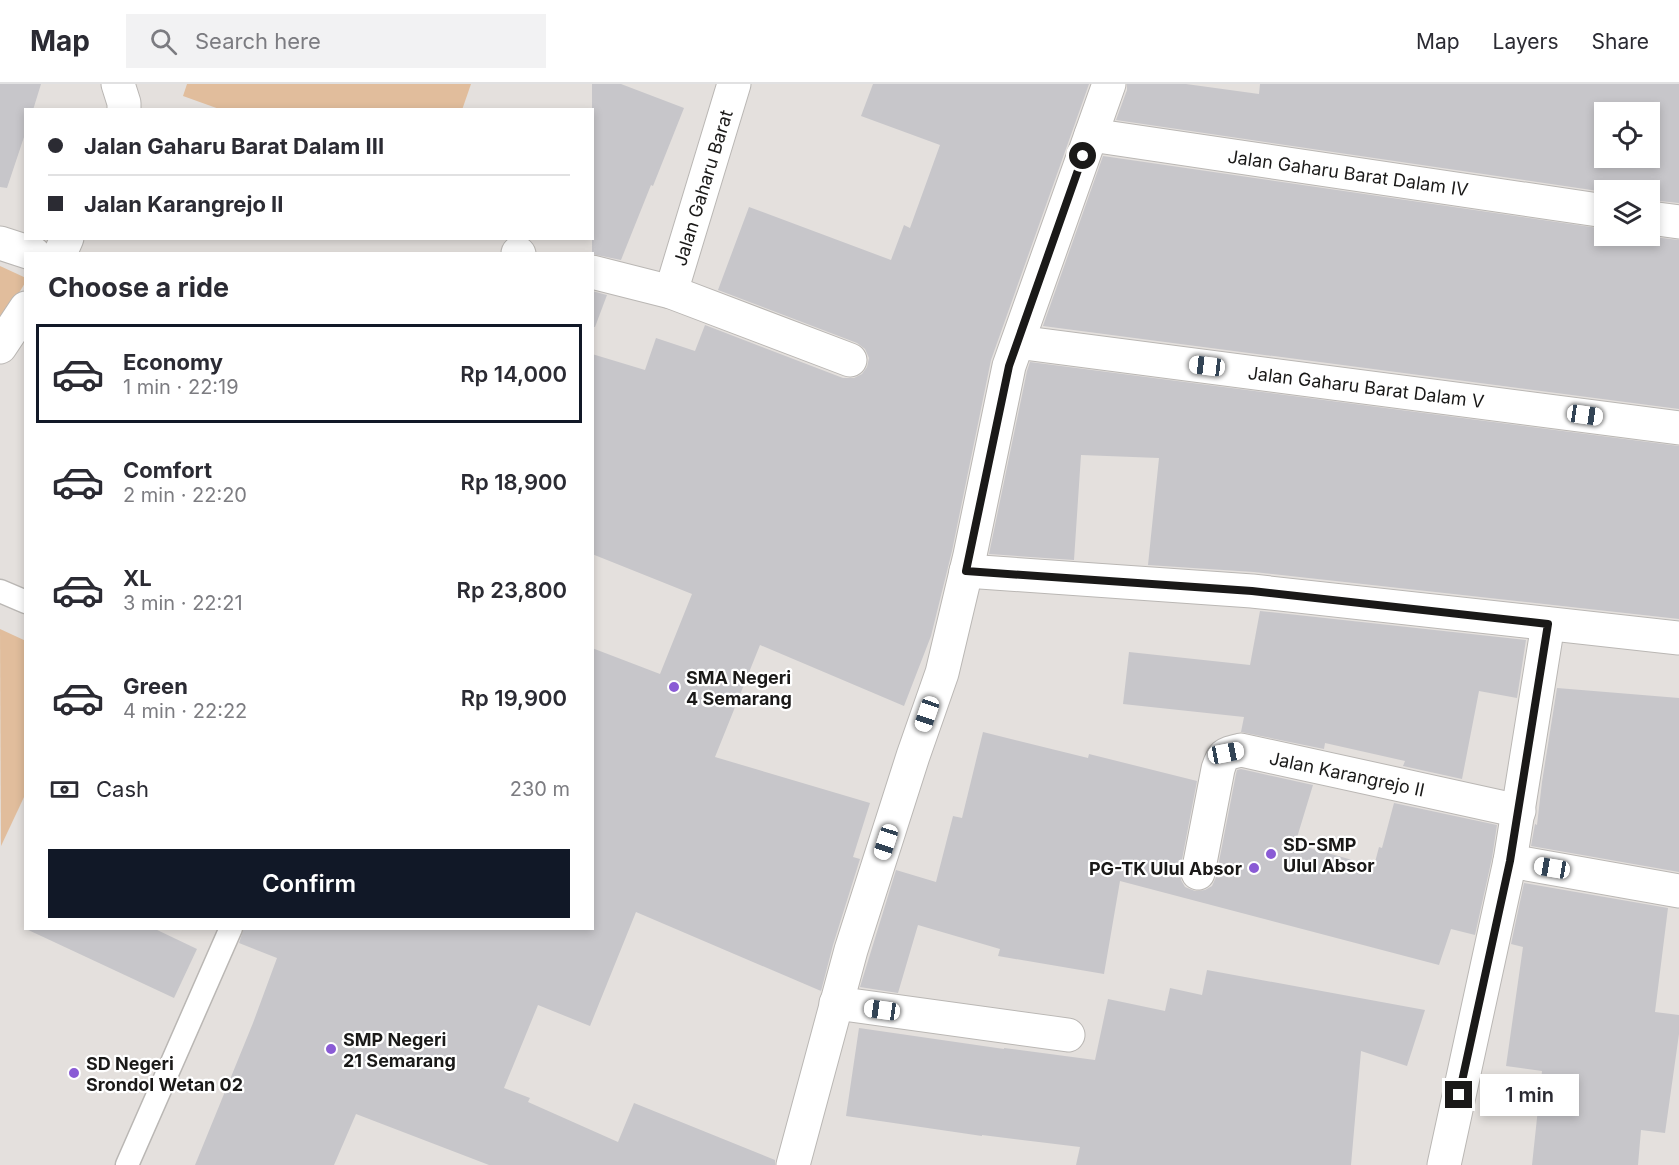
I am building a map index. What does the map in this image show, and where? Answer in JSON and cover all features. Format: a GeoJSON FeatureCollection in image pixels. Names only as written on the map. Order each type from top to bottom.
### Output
{"type":"FeatureCollection","features":[{"type":"Feature","properties":{"kind":"street"},"geometry":{"type":"LineString","coordinates":[[118,84],[124,108]]}},
{"type":"Feature","properties":{"kind":"street","name":"Jalan Gaharu Barat"},"geometry":{"type":"LineString","coordinates":[[671,292],[734,84]]}},
{"type":"Feature","properties":{"kind":"street"},"geometry":{"type":"LineString","coordinates":[[793,1165],[836,1003],[913,756],[942,673],[1009,366],[1109,84]]}},
{"type":"Feature","properties":{"kind":"street","name":"Jalan Gaharu Barat Dalam IV"},"geometry":{"type":"LineString","coordinates":[[1091,135],[1594,210]]}},
{"type":"Feature","properties":{"kind":"street"},"geometry":{"type":"LineString","coordinates":[[1660,219],[1679,222]]}},
{"type":"Feature","properties":{"kind":"street"},"geometry":{"type":"LineString","coordinates":[[0,243],[28,252]]}},
{"type":"Feature","properties":{"kind":"street"},"geometry":{"type":"LineString","coordinates":[[594,273],[671,292],[850,360]]}},
{"type":"Feature","properties":{"kind":"street"},"geometry":{"type":"LineString","coordinates":[[0,347],[24,311]]}},
{"type":"Feature","properties":{"kind":"street","name":"Jalan Gaharu Barat Dalam V"},"geometry":{"type":"LineString","coordinates":[[1018,342],[1679,428]]}},
{"type":"Feature","properties":{"kind":"street"},"geometry":{"type":"LineString","coordinates":[[966,571],[1252,591],[1679,638]]}},
{"type":"Feature","properties":{"kind":"street"},"geometry":{"type":"LineString","coordinates":[[1444,1165],[1510,861],[1548,624]]}},
{"type":"Feature","properties":{"kind":"street","name":"Jalan Karangrejo II"},"geometry":{"type":"LineString","coordinates":[[1198,873],[1221,757],[1226,753],[1241,750],[1518,811]]}},
{"type":"Feature","properties":{"kind":"street"},"geometry":{"type":"LineString","coordinates":[[1510,861],[1679,891]]}},
{"type":"Feature","properties":{"kind":"street"},"geometry":{"type":"LineString","coordinates":[[836,1003],[1068,1035]]}},
{"type":"Feature","properties":{"kind":"lane"},"geometry":{"type":"LineString","coordinates":[[0,591],[24,601]]}},
{"type":"Feature","properties":{"kind":"lane"},"geometry":{"type":"LineString","coordinates":[[127,1165],[230,930]]}},
{"type":"Feature","properties":{"kind":"shaded area"},"geometry":{"type":"Polygon","coordinates":[[[187,84],[471,84],[463,108],[216,108],[183,96],[187,84]]]}},
{"type":"Feature","properties":{"kind":"shaded area"},"geometry":{"type":"Polygon","coordinates":[[[0,266],[24,277],[24,285],[0,320],[0,266]]]}},
{"type":"Feature","properties":{"kind":"shaded area"},"geometry":{"type":"Polygon","coordinates":[[[0,629],[24,640],[24,797],[1,846],[0,629]]]}},
{"type":"Feature","properties":{"kind":"building"},"geometry":{"type":"Polygon","coordinates":[[[0,84],[41,84],[34,108],[24,108],[24,137],[7,188],[0,187],[0,84]]]}},
{"type":"Feature","properties":{"kind":"building"},"geometry":{"type":"Polygon","coordinates":[[[592,84],[621,84],[684,108],[621,260],[592,252],[592,240],[594,240],[594,108],[592,108],[592,84]]]}},
{"type":"Feature","properties":{"kind":"building"},"geometry":{"type":"Polygon","coordinates":[[[873,84],[1089,84],[991,360],[952,551],[931,636],[904,706],[760,645],[715,757],[870,803],[853,857],[860,859],[821,991],[636,912],[590,1026],[538,1005],[504,1088],[530,1098],[528,1102],[618,1142],[634,1103],[775,1160],[775,1165],[489,1165],[356,1114],[334,1165],[195,1165],[277,958],[239,943],[243,930],[594,930],[594,649],[660,674],[692,594],[594,555],[594,355],[645,370],[656,338],[695,351],[705,325],[843,378],[854,378],[862,374],[869,358],[865,349],[857,343],[718,290],[749,207],[891,260],[904,225],[910,228],[940,145],[861,116],[873,84]]]}},
{"type":"Feature","properties":{"kind":"building"},"geometry":{"type":"Polygon","coordinates":[[[1127,84],[1186,84],[1259,94],[1260,84],[1679,84],[1679,203],[1660,201],[1660,180],[1594,180],[1594,190],[1116,120],[1127,84]]]}},
{"type":"Feature","properties":{"kind":"building"},"geometry":{"type":"Polygon","coordinates":[[[1103,156],[1594,227],[1594,246],[1660,246],[1660,238],[1679,240],[1679,409],[1043,326],[1103,156]]]}},
{"type":"Feature","properties":{"kind":"building"},"geometry":{"type":"Polygon","coordinates":[[[594,292],[607,295],[594,327],[594,292]]]}},
{"type":"Feature","properties":{"kind":"building"},"geometry":{"type":"Polygon","coordinates":[[[1030,362],[1679,446],[1679,619],[1254,572],[1148,565],[1159,458],[1081,455],[1074,560],[989,554],[1030,362]]]}},
{"type":"Feature","properties":{"kind":"building"},"geometry":{"type":"Polygon","coordinates":[[[1260,611],[1526,640],[1517,698],[1479,691],[1462,779],[1403,766],[1405,761],[1325,743],[1324,749],[1241,732],[1244,717],[1123,704],[1129,652],[1250,665],[1260,611]]]}},
{"type":"Feature","properties":{"kind":"building"},"geometry":{"type":"Polygon","coordinates":[[[1557,688],[1679,698],[1679,872],[1531,846],[1535,824],[1537,825],[1557,688]]]}},
{"type":"Feature","properties":{"kind":"building"},"geometry":{"type":"Polygon","coordinates":[[[983,732],[1088,758],[1089,754],[1197,781],[1180,870],[1181,880],[1185,887],[1195,891],[1205,890],[1212,886],[1216,877],[1236,774],[1237,770],[1241,769],[1313,785],[1295,844],[1374,866],[1379,847],[1382,848],[1394,803],[1497,825],[1475,935],[1451,929],[1439,965],[1120,881],[1104,974],[998,956],[1000,949],[918,925],[898,993],[860,987],[896,870],[936,882],[953,816],[962,818],[983,732]]]}},
{"type":"Feature","properties":{"kind":"building"},"geometry":{"type":"Polygon","coordinates":[[[1524,883],[1668,908],[1655,1012],[1679,1015],[1679,1034],[1665,1133],[1641,1130],[1638,1165],[1532,1165],[1542,1071],[1506,1066],[1523,947],[1511,944],[1524,883]]]}},
{"type":"Feature","properties":{"kind":"building"},"geometry":{"type":"Polygon","coordinates":[[[28,930],[157,930],[197,949],[174,998],[28,930]]]}},
{"type":"Feature","properties":{"kind":"building"},"geometry":{"type":"Polygon","coordinates":[[[1207,970],[1425,1010],[1407,1066],[1361,1051],[1351,1165],[1076,1165],[1080,1147],[982,1136],[846,1116],[859,1028],[1095,1060],[1108,999],[1165,1011],[1170,988],[1202,995],[1207,970]]]}},
{"type":"Feature","properties":{"kind":"place","name":"SMA Negeri 4 Semarang"},"geometry":{"type":"Point","coordinates":[674,687]}},
{"type":"Feature","properties":{"kind":"place","name":"SD-SMP Ulul Absor"},"geometry":{"type":"Point","coordinates":[1271,854]}},
{"type":"Feature","properties":{"kind":"place","name":"PG-TK Ulul Absor"},"geometry":{"type":"Point","coordinates":[1254,868]}},
{"type":"Feature","properties":{"kind":"place","name":"SMP Negeri 21 Semarang"},"geometry":{"type":"Point","coordinates":[331,1049]}},
{"type":"Feature","properties":{"kind":"place","name":"SD Negeri Srondol Wetan 02"},"geometry":{"type":"Point","coordinates":[74,1073]}},
{"type":"Feature","properties":{"kind":"route"},"geometry":{"type":"LineString","coordinates":[[1083,156],[1009,366],[966,571],[1252,591],[1548,624],[1510,861],[1459,1095]]}}]}
